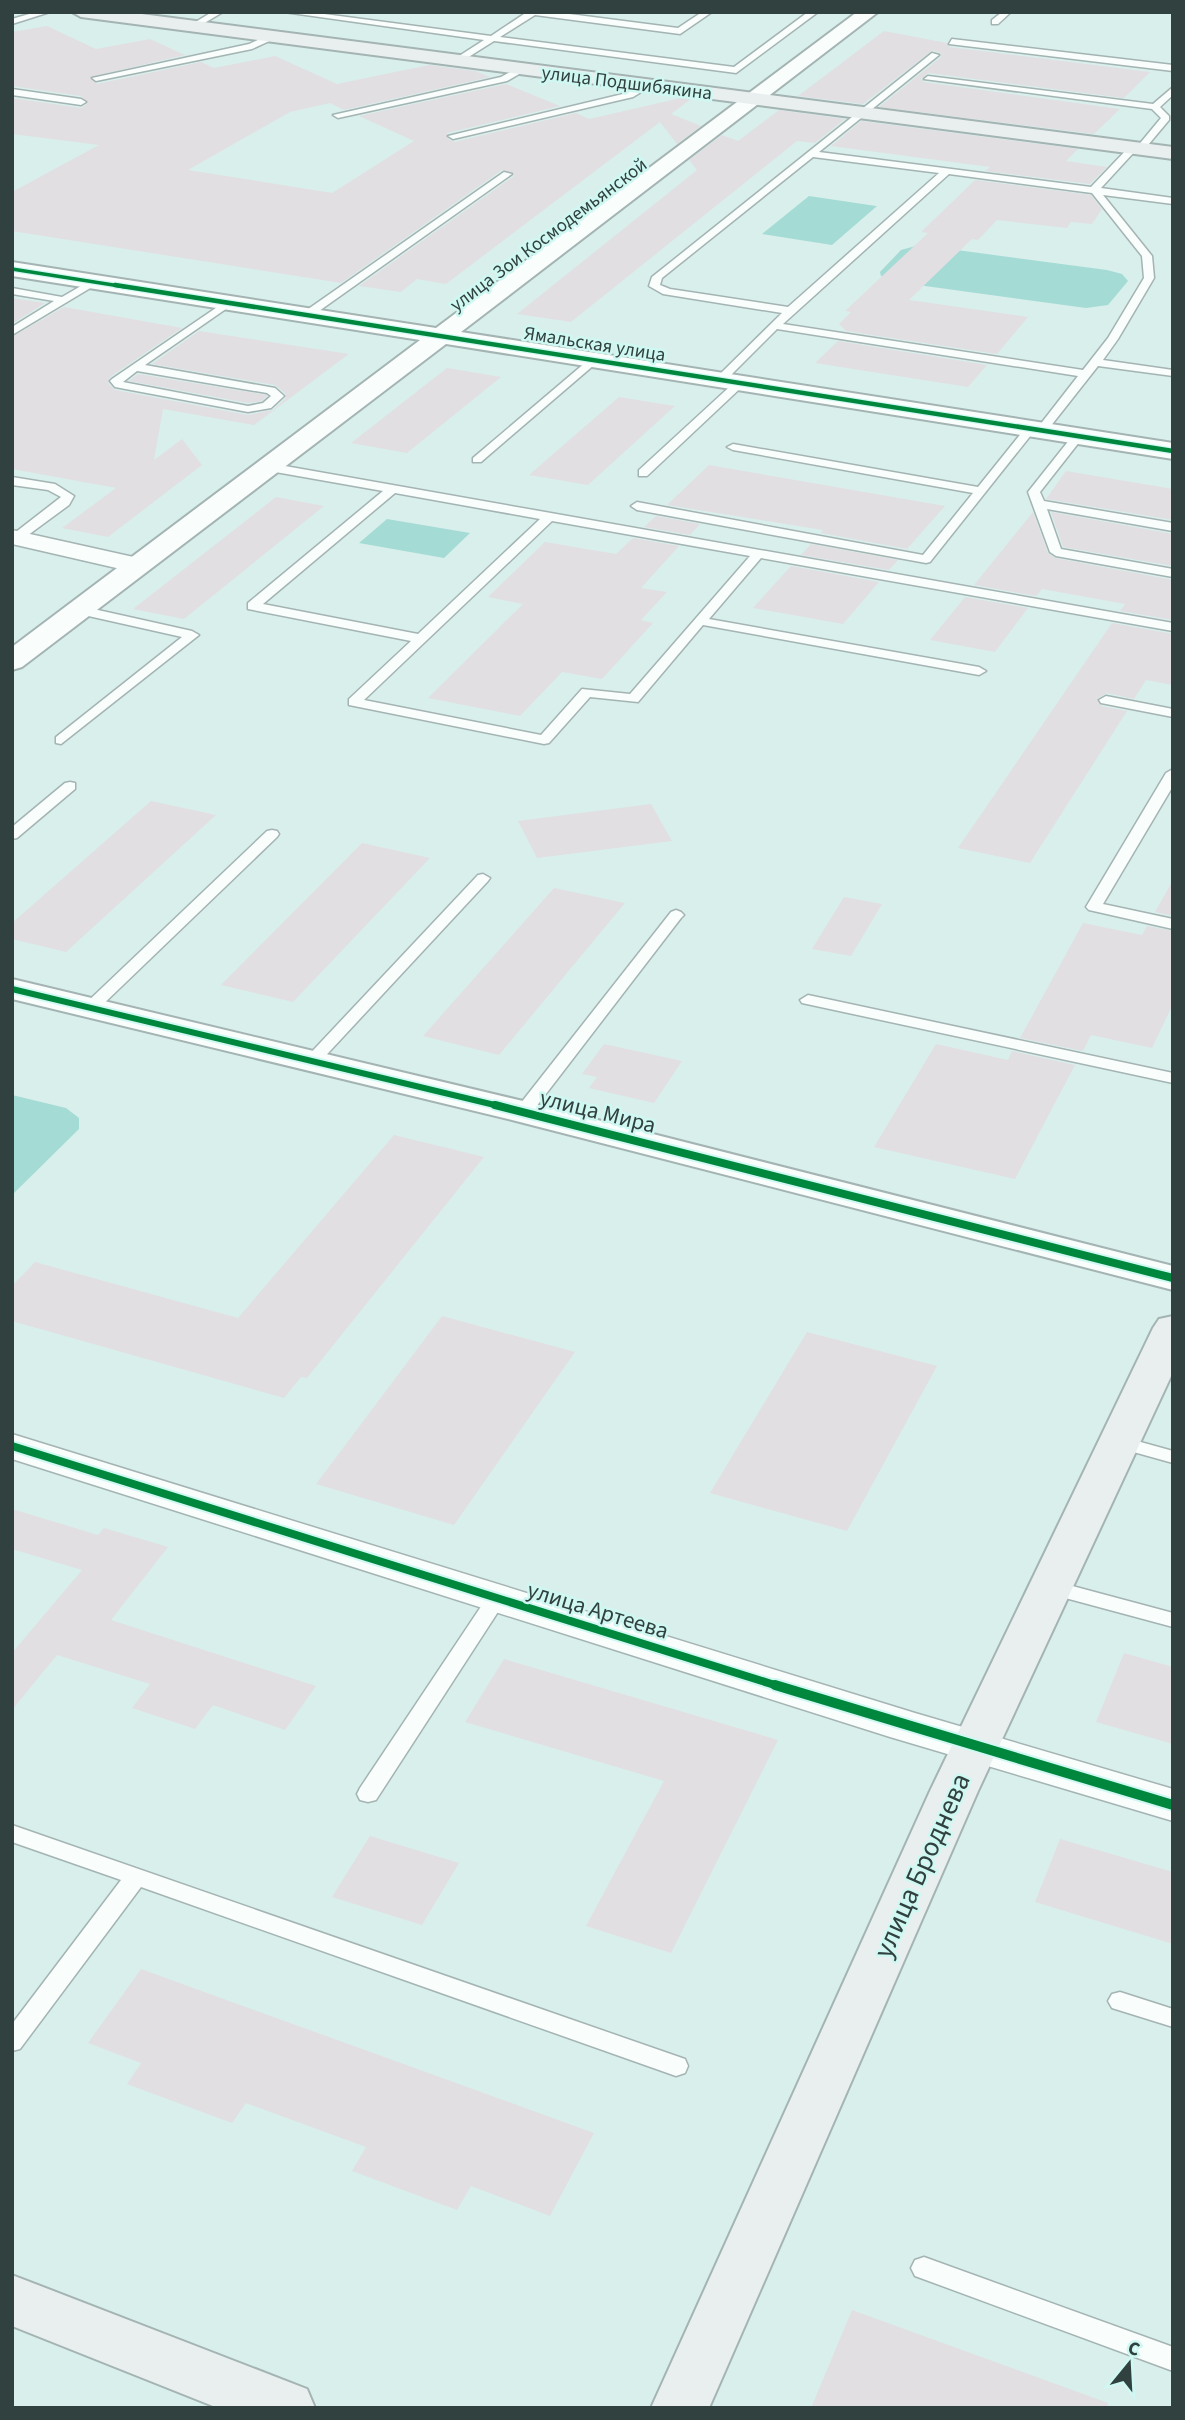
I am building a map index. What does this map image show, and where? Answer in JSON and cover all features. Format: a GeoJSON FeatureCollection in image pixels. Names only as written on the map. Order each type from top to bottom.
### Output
{"type":"FeatureCollection","features":[{"type":"Feature","properties":{"kind":"main road","name":"улица Подшибякина"},"geometry":{"type":"LineString","coordinates":[[81,12],[1173,153]]}},
{"type":"Feature","properties":{"kind":"main road","name":"улица Броднева"},"geometry":{"type":"LineString","coordinates":[[680,2408],[975,1746],[1173,1328]]}},
{"type":"Feature","properties":{"kind":"main road"},"geometry":{"type":"LineString","coordinates":[[12,2300],[286,2408]]}},
{"type":"Feature","properties":{"kind":"street","name":"улица Зои Космодемьянской"},"geometry":{"type":"LineString","coordinates":[[12,661],[869,12]]}},
{"type":"Feature","properties":{"kind":"street","name":"Ямальская улица"},"geometry":{"type":"LineString","coordinates":[[12,269],[1173,451]]}},
{"type":"Feature","properties":{"kind":"street"},"geometry":{"type":"LineString","coordinates":[[14,538],[138,565]]}},
{"type":"Feature","properties":{"kind":"street","name":"улица Мира"},"geometry":{"type":"LineString","coordinates":[[12,989],[523,1112],[1173,1278]]}},
{"type":"Feature","properties":{"kind":"street","name":"улица Артеева"},"geometry":{"type":"LineString","coordinates":[[12,1446],[975,1746],[1173,1805]]}},
{"type":"Feature","properties":{"kind":"lane"},"geometry":{"type":"LineString","coordinates":[[12,22],[46,12]]}},
{"type":"Feature","properties":{"kind":"lane"},"geometry":{"type":"LineString","coordinates":[[193,26],[219,12]]}},
{"type":"Feature","properties":{"kind":"lane"},"geometry":{"type":"LineString","coordinates":[[288,12],[736,70],[814,12]]}},
{"type":"Feature","properties":{"kind":"lane"},"geometry":{"type":"LineString","coordinates":[[459,60],[533,12],[680,31],[708,12]]}},
{"type":"Feature","properties":{"kind":"lane"},"geometry":{"type":"LineString","coordinates":[[995,22],[1007,12]]}},
{"type":"Feature","properties":{"kind":"lane"},"geometry":{"type":"LineString","coordinates":[[96,78],[252,46],[273,36]]}},
{"type":"Feature","properties":{"kind":"lane"},"geometry":{"type":"LineString","coordinates":[[952,42],[1173,68]]}},
{"type":"Feature","properties":{"kind":"lane"},"geometry":{"type":"LineString","coordinates":[[790,311],[667,292],[654,286],[657,277],[935,55]]}},
{"type":"Feature","properties":{"kind":"lane"},"geometry":{"type":"LineString","coordinates":[[338,115],[504,79],[523,68]]}},
{"type":"Feature","properties":{"kind":"lane"},"geometry":{"type":"LineString","coordinates":[[928,79],[1155,107],[1167,118],[1097,185],[1095,191]]}},
{"type":"Feature","properties":{"kind":"lane"},"geometry":{"type":"LineString","coordinates":[[453,136],[630,95],[648,84]]}},
{"type":"Feature","properties":{"kind":"lane"},"geometry":{"type":"LineString","coordinates":[[1155,107],[1173,90]]}},
{"type":"Feature","properties":{"kind":"lane"},"geometry":{"type":"LineString","coordinates":[[12,92],[81,102]]}},
{"type":"Feature","properties":{"kind":"lane"},"geometry":{"type":"LineString","coordinates":[[813,154],[1173,201]]}},
{"type":"Feature","properties":{"kind":"lane"},"geometry":{"type":"LineString","coordinates":[[643,473],[731,381],[790,311],[947,171]]}},
{"type":"Feature","properties":{"kind":"lane"},"geometry":{"type":"LineString","coordinates":[[308,314],[507,174]]}},
{"type":"Feature","properties":{"kind":"lane"},"geometry":{"type":"LineString","coordinates":[[638,506],[926,559],[981,491],[1095,362],[1144,290],[1149,267],[1147,256],[1095,191]]}},
{"type":"Feature","properties":{"kind":"lane"},"geometry":{"type":"LineString","coordinates":[[12,332],[93,282]]}},
{"type":"Feature","properties":{"kind":"lane"},"geometry":{"type":"LineString","coordinates":[[12,291],[64,300]]}},
{"type":"Feature","properties":{"kind":"lane"},"geometry":{"type":"LineString","coordinates":[[135,367],[271,390],[278,396],[267,405],[248,409],[119,385],[116,381],[118,378],[229,302]]}},
{"type":"Feature","properties":{"kind":"lane"},"geometry":{"type":"LineString","coordinates":[[776,326],[1085,374]]}},
{"type":"Feature","properties":{"kind":"lane"},"geometry":{"type":"LineString","coordinates":[[477,460],[596,359]]}},
{"type":"Feature","properties":{"kind":"lane"},"geometry":{"type":"LineString","coordinates":[[1095,362],[1173,373]]}},
{"type":"Feature","properties":{"kind":"lane"},"geometry":{"type":"LineString","coordinates":[[1078,436],[1034,492],[1056,552],[1173,573]]}},
{"type":"Feature","properties":{"kind":"lane"},"geometry":{"type":"LineString","coordinates":[[733,447],[981,491]]}},
{"type":"Feature","properties":{"kind":"lane"},"geometry":{"type":"LineString","coordinates":[[268,467],[1173,627]]}},
{"type":"Feature","properties":{"kind":"lane"},"geometry":{"type":"LineString","coordinates":[[12,481],[51,488],[68,496],[65,502],[14,538]]}},
{"type":"Feature","properties":{"kind":"lane"},"geometry":{"type":"LineString","coordinates":[[392,489],[253,606],[421,639]]}},
{"type":"Feature","properties":{"kind":"lane"},"geometry":{"type":"LineString","coordinates":[[1039,504],[1173,527]]}},
{"type":"Feature","properties":{"kind":"lane"},"geometry":{"type":"LineString","coordinates":[[549,517],[354,702],[544,740],[587,692],[633,699],[758,554]]}},
{"type":"Feature","properties":{"kind":"lane"},"geometry":{"type":"LineString","coordinates":[[61,740],[192,635],[80,610]]}},
{"type":"Feature","properties":{"kind":"lane"},"geometry":{"type":"LineString","coordinates":[[700,621],[979,671]]}},
{"type":"Feature","properties":{"kind":"lane"},"geometry":{"type":"LineString","coordinates":[[1106,700],[1173,713]]}},
{"type":"Feature","properties":{"kind":"lane"},"geometry":{"type":"LineString","coordinates":[[1173,773],[1094,908],[1173,924]]}},
{"type":"Feature","properties":{"kind":"lane"},"geometry":{"type":"LineString","coordinates":[[12,835],[70,786]]}},
{"type":"Feature","properties":{"kind":"lane"},"geometry":{"type":"LineString","coordinates":[[90,1008],[272,834]]}},
{"type":"Feature","properties":{"kind":"lane"},"geometry":{"type":"LineString","coordinates":[[311,1062],[483,878]]}},
{"type":"Feature","properties":{"kind":"lane"},"geometry":{"type":"LineString","coordinates":[[523,1112],[676,915]]}},
{"type":"Feature","properties":{"kind":"lane"},"geometry":{"type":"LineString","coordinates":[[808,1000],[1173,1078]]}},
{"type":"Feature","properties":{"kind":"lane"},"geometry":{"type":"LineString","coordinates":[[1119,1442],[1173,1457]]}},
{"type":"Feature","properties":{"kind":"lane"},"geometry":{"type":"LineString","coordinates":[[1050,1587],[1173,1620]]}},
{"type":"Feature","properties":{"kind":"lane"},"geometry":{"type":"LineString","coordinates":[[368,1794],[497,1598]]}},
{"type":"Feature","properties":{"kind":"lane"},"geometry":{"type":"LineString","coordinates":[[12,1833],[676,2066]]}},
{"type":"Feature","properties":{"kind":"lane"},"geometry":{"type":"LineString","coordinates":[[12,2042],[136,1877]]}},
{"type":"Feature","properties":{"kind":"lane"},"geometry":{"type":"LineString","coordinates":[[1120,2001],[1173,2018]]}},
{"type":"Feature","properties":{"kind":"lane"},"geometry":{"type":"LineString","coordinates":[[924,2268],[1173,2359]]}},
{"type":"Feature","properties":{"kind":"shaded area"},"geometry":{"type":"Polygon","coordinates":[[[809,196],[877,206],[832,245],[762,234],[809,196]]]}},
{"type":"Feature","properties":{"kind":"shaded area"},"geometry":{"type":"Polygon","coordinates":[[[919,245],[1107,270],[1122,274],[1128,281],[1108,305],[1086,308],[896,282],[881,276],[880,272],[901,250],[919,245]]]}},
{"type":"Feature","properties":{"kind":"shaded area"},"geometry":{"type":"Polygon","coordinates":[[[387,519],[470,533],[444,558],[359,543],[387,519]]]}},
{"type":"Feature","properties":{"kind":"shaded area"},"geometry":{"type":"Polygon","coordinates":[[[12,1095],[66,1108],[79,1118],[79,1129],[12,1195],[12,1095]]]}},
{"type":"Feature","properties":{"kind":"building"},"geometry":{"type":"Polygon","coordinates":[[[47,26],[96,49],[150,39],[185,55],[90,77],[97,84],[201,62],[214,68],[275,56],[337,84],[429,65],[475,71],[490,77],[344,110],[330,103],[290,112],[188,170],[332,193],[414,141],[359,116],[506,84],[560,106],[447,133],[447,138],[454,142],[576,113],[589,119],[681,98],[691,99],[671,114],[701,126],[677,144],[660,122],[446,284],[417,279],[401,292],[359,286],[514,176],[514,173],[502,170],[341,283],[12,231],[12,192],[99,145],[12,134],[12,98],[81,108],[88,103],[81,96],[12,86],[12,32],[47,26]]]}},
{"type":"Feature","properties":{"kind":"building"},"geometry":{"type":"Polygon","coordinates":[[[884,31],[947,43],[949,47],[1150,72],[1124,98],[928,73],[921,79],[924,82],[1120,109],[1094,134],[879,107],[941,57],[941,54],[933,50],[863,104],[798,96],[884,31]]]}},
{"type":"Feature","properties":{"kind":"building"},"geometry":{"type":"Polygon","coordinates":[[[779,110],[845,119],[815,143],[797,141],[571,322],[517,314],[697,170],[689,160],[722,135],[738,141],[779,110]]]}},
{"type":"Feature","properties":{"kind":"building"},"geometry":{"type":"Polygon","coordinates":[[[861,121],[1078,149],[1066,161],[1107,167],[1090,184],[985,171],[990,167],[831,146],[861,121]]]}},
{"type":"Feature","properties":{"kind":"building"},"geometry":{"type":"Polygon","coordinates":[[[975,180],[1091,195],[1102,209],[1092,224],[1071,222],[1067,228],[997,220],[978,240],[972,239],[909,300],[1028,317],[997,354],[846,331],[839,324],[851,312],[845,311],[928,233],[921,232],[975,180]]]}},
{"type":"Feature","properties":{"kind":"building"},"geometry":{"type":"Polygon","coordinates":[[[12,298],[45,303],[12,324],[12,298]]]}},
{"type":"Feature","properties":{"kind":"building"},"geometry":{"type":"Polygon","coordinates":[[[64,307],[182,328],[110,377],[108,383],[115,390],[248,415],[273,410],[286,398],[286,394],[275,385],[152,364],[199,331],[349,354],[254,425],[163,409],[154,460],[182,439],[202,465],[108,537],[62,528],[116,488],[12,469],[12,337],[64,307]]]}},
{"type":"Feature","properties":{"kind":"building"},"geometry":{"type":"Polygon","coordinates":[[[838,341],[987,365],[968,387],[815,363],[838,341]]]}},
{"type":"Feature","properties":{"kind":"building"},"geometry":{"type":"Polygon","coordinates":[[[447,368],[501,377],[407,453],[351,443],[447,368]]]}},
{"type":"Feature","properties":{"kind":"building"},"geometry":{"type":"Polygon","coordinates":[[[138,374],[267,396],[262,401],[248,403],[129,381],[138,374]]]}},
{"type":"Feature","properties":{"kind":"building"},"geometry":{"type":"Polygon","coordinates":[[[619,397],[675,406],[588,485],[529,475],[619,397]]]}},
{"type":"Feature","properties":{"kind":"building"},"geometry":{"type":"Polygon","coordinates":[[[709,465],[945,506],[907,549],[821,533],[823,530],[667,505],[709,465]]]}},
{"type":"Feature","properties":{"kind":"building"},"geometry":{"type":"Polygon","coordinates":[[[1066,471],[1173,489],[1173,520],[1046,499],[1066,471]]]}},
{"type":"Feature","properties":{"kind":"building"},"geometry":{"type":"Polygon","coordinates":[[[276,497],[324,506],[184,619],[133,609],[276,497]]]}},
{"type":"Feature","properties":{"kind":"building"},"geometry":{"type":"Polygon","coordinates":[[[1033,512],[1048,553],[1055,558],[1173,580],[1173,620],[1120,611],[1125,604],[1042,589],[1036,596],[974,585],[1033,512]]]}},
{"type":"Feature","properties":{"kind":"building"},"geometry":{"type":"Polygon","coordinates":[[[1051,512],[1173,534],[1173,566],[1063,547],[1051,512]]]}},
{"type":"Feature","properties":{"kind":"building"},"geometry":{"type":"Polygon","coordinates":[[[656,516],[700,524],[690,535],[644,527],[656,516]]]}},
{"type":"Feature","properties":{"kind":"building"},"geometry":{"type":"Polygon","coordinates":[[[633,538],[679,546],[641,588],[667,592],[641,620],[653,623],[602,679],[562,672],[520,716],[428,698],[523,604],[488,597],[545,542],[616,554],[633,538]]]}},
{"type":"Feature","properties":{"kind":"building"},"geometry":{"type":"Polygon","coordinates":[[[811,544],[898,560],[889,570],[801,555],[811,544]]]}},
{"type":"Feature","properties":{"kind":"building"},"geometry":{"type":"Polygon","coordinates":[[[791,566],[879,582],[843,624],[753,608],[791,566]]]}},
{"type":"Feature","properties":{"kind":"building"},"geometry":{"type":"Polygon","coordinates":[[[965,597],[1028,608],[995,652],[930,640],[965,597]]]}},
{"type":"Feature","properties":{"kind":"building"},"geometry":{"type":"Polygon","coordinates":[[[1112,623],[1173,634],[1173,685],[1146,680],[1134,699],[1107,693],[1098,698],[1101,706],[1127,711],[1030,863],[958,848],[1112,623]]]}},
{"type":"Feature","properties":{"kind":"building"},"geometry":{"type":"Polygon","coordinates":[[[151,801],[216,815],[66,952],[12,939],[12,923],[151,801]]]}},
{"type":"Feature","properties":{"kind":"building"},"geometry":{"type":"Polygon","coordinates":[[[651,804],[672,841],[537,858],[518,821],[651,804]]]}},
{"type":"Feature","properties":{"kind":"building"},"geometry":{"type":"Polygon","coordinates":[[[362,843],[430,858],[293,1002],[221,985],[362,843]]]}},
{"type":"Feature","properties":{"kind":"building"},"geometry":{"type":"Polygon","coordinates":[[[1173,880],[1173,916],[1155,912],[1173,880]]]}},
{"type":"Feature","properties":{"kind":"building"},"geometry":{"type":"Polygon","coordinates":[[[554,888],[625,903],[499,1055],[423,1036],[554,888]]]}},
{"type":"Feature","properties":{"kind":"building"},"geometry":{"type":"Polygon","coordinates":[[[844,897],[882,904],[851,956],[812,949],[844,897]]]}},
{"type":"Feature","properties":{"kind":"building"},"geometry":{"type":"Polygon","coordinates":[[[1083,923],[1142,935],[1147,926],[1173,931],[1173,1004],[1152,1048],[1091,1035],[1083,1051],[1020,1038],[1083,923]]]}},
{"type":"Feature","properties":{"kind":"building"},"geometry":{"type":"Polygon","coordinates":[[[604,1044],[682,1061],[654,1103],[589,1088],[597,1077],[582,1074],[604,1044]]]}},
{"type":"Feature","properties":{"kind":"building"},"geometry":{"type":"Polygon","coordinates":[[[936,1044],[1008,1060],[1012,1051],[1075,1065],[1015,1179],[874,1147],[936,1044]]]}},
{"type":"Feature","properties":{"kind":"building"},"geometry":{"type":"Polygon","coordinates":[[[394,1135],[484,1157],[307,1378],[301,1377],[284,1398],[12,1321],[12,1286],[35,1262],[238,1318],[394,1135]]]}},
{"type":"Feature","properties":{"kind":"building"},"geometry":{"type":"Polygon","coordinates":[[[442,1316],[575,1352],[454,1525],[316,1484],[442,1316]]]}},
{"type":"Feature","properties":{"kind":"building"},"geometry":{"type":"Polygon","coordinates":[[[807,1332],[937,1366],[847,1531],[710,1493],[807,1332]]]}},
{"type":"Feature","properties":{"kind":"building"},"geometry":{"type":"Polygon","coordinates":[[[12,1509],[98,1535],[104,1528],[168,1547],[111,1620],[316,1686],[285,1730],[213,1705],[195,1729],[132,1708],[150,1684],[57,1655],[12,1710],[12,1653],[82,1570],[12,1549],[12,1509]]]}},
{"type":"Feature","properties":{"kind":"building"},"geometry":{"type":"Polygon","coordinates":[[[1124,1653],[1173,1667],[1173,1744],[1096,1722],[1124,1653]]]}},
{"type":"Feature","properties":{"kind":"building"},"geometry":{"type":"Polygon","coordinates":[[[504,1659],[778,1740],[671,1953],[586,1926],[664,1781],[465,1722],[504,1659]]]}},
{"type":"Feature","properties":{"kind":"building"},"geometry":{"type":"Polygon","coordinates":[[[370,1836],[459,1863],[422,1925],[332,1897],[370,1836]]]}},
{"type":"Feature","properties":{"kind":"building"},"geometry":{"type":"Polygon","coordinates":[[[1060,1839],[1173,1872],[1173,1944],[1035,1902],[1060,1839]]]}},
{"type":"Feature","properties":{"kind":"building"},"geometry":{"type":"Polygon","coordinates":[[[141,1969],[594,2133],[550,2216],[471,2186],[457,2210],[352,2171],[366,2147],[246,2103],[232,2123],[127,2084],[141,2063],[88,2043],[141,1969]]]}},
{"type":"Feature","properties":{"kind":"building"},"geometry":{"type":"Polygon","coordinates":[[[852,2310],[1108,2403],[1107,2408],[811,2408],[852,2310]]]}},
{"type":"Feature","properties":{"kind":"cycle path"},"geometry":{"type":"LineString","coordinates":[[12,269],[1173,451]]}},
{"type":"Feature","properties":{"kind":"cycle path"},"geometry":{"type":"LineString","coordinates":[[12,989],[523,1112],[1173,1278]]}},
{"type":"Feature","properties":{"kind":"cycle path"},"geometry":{"type":"LineString","coordinates":[[12,1446],[905,1726],[1173,1805]]}}]}
